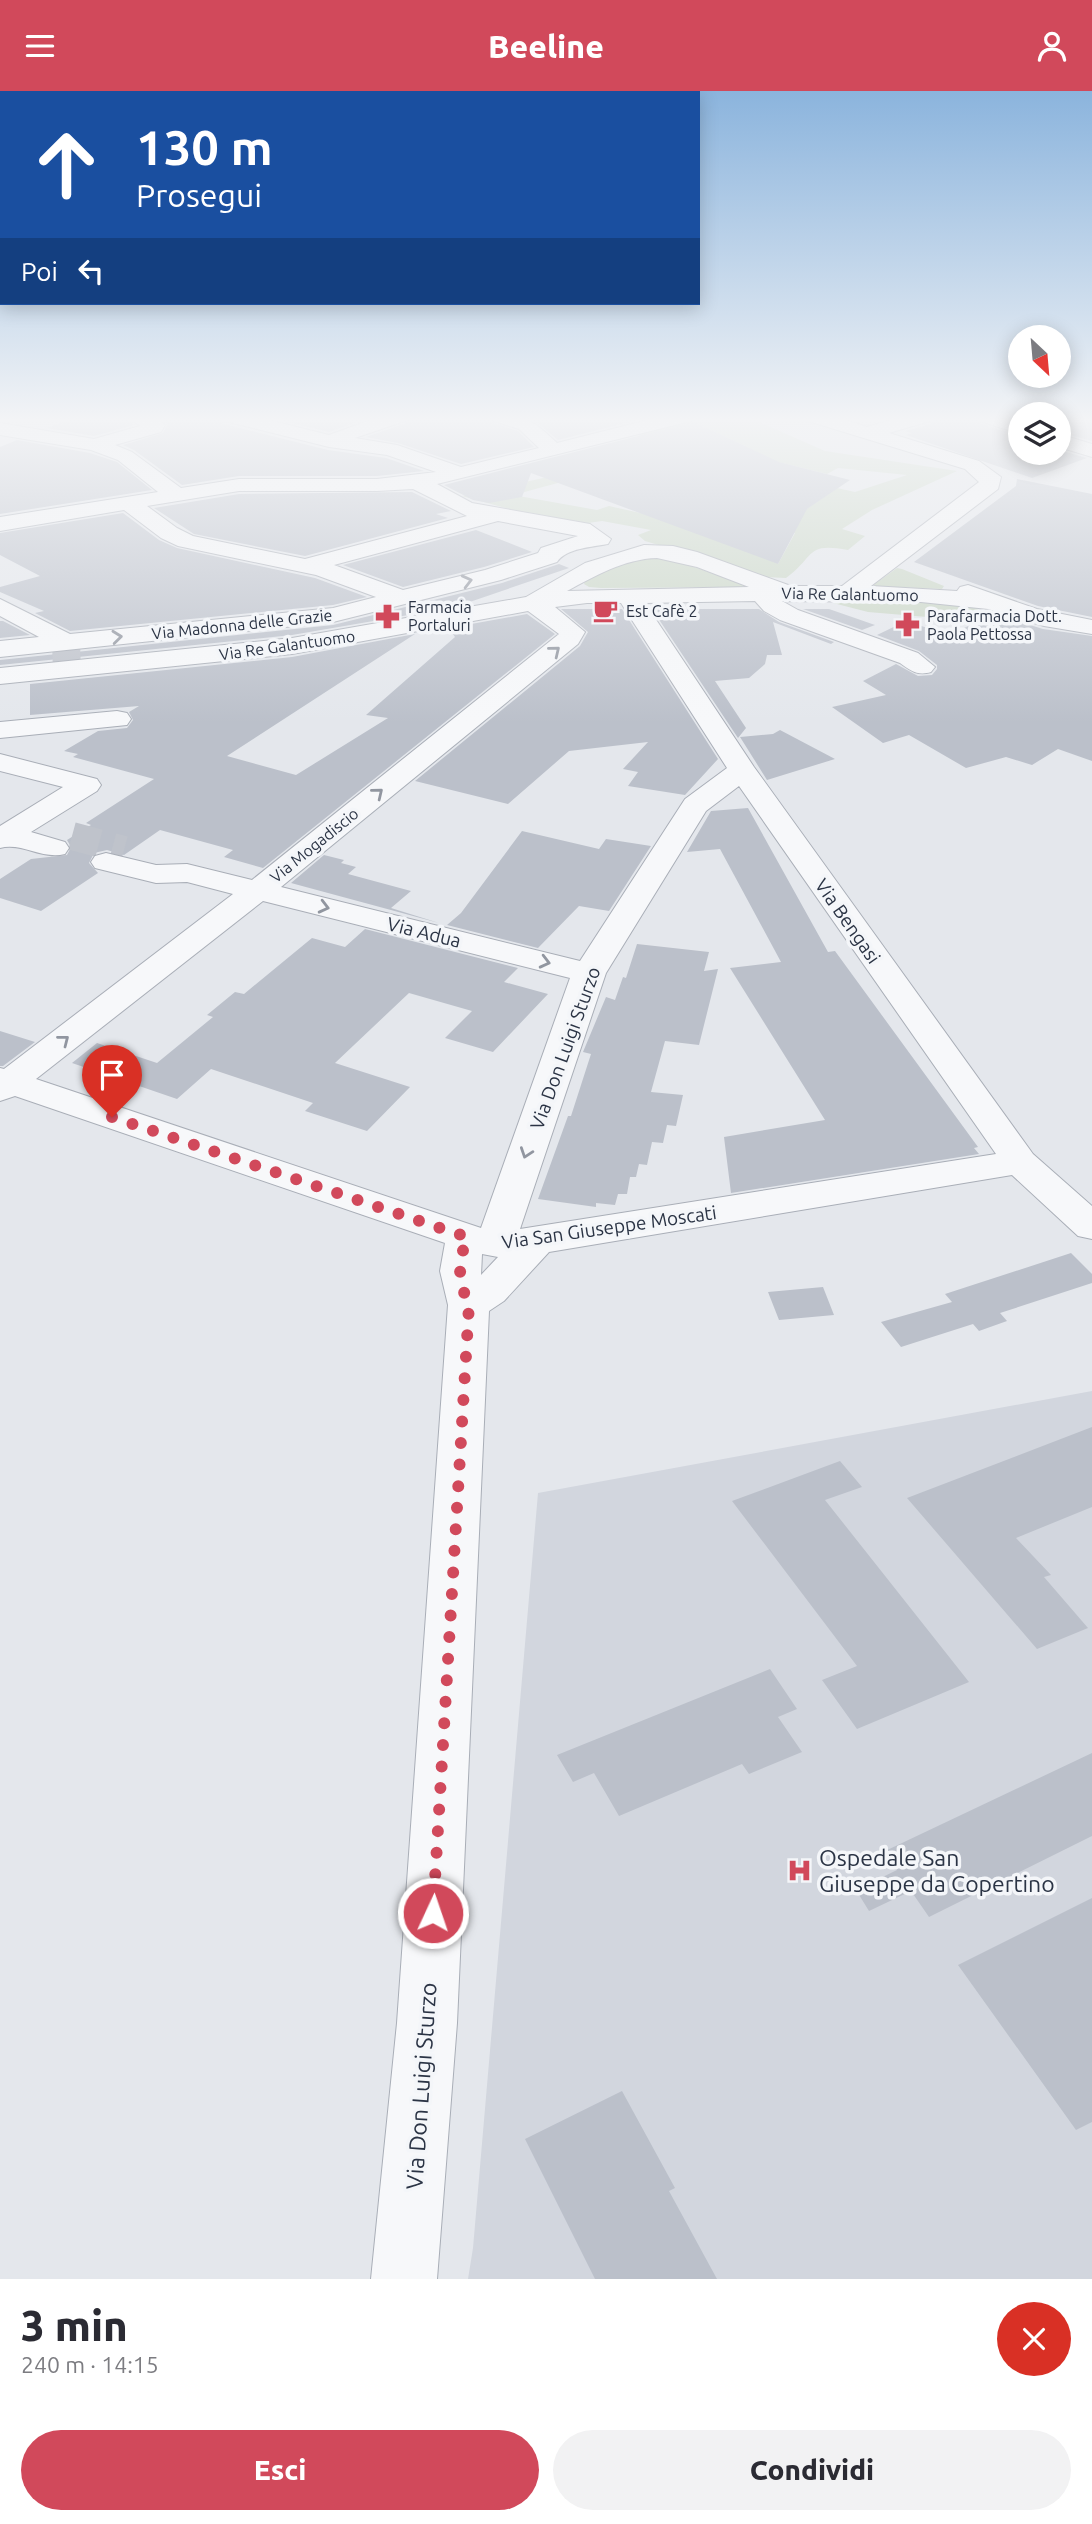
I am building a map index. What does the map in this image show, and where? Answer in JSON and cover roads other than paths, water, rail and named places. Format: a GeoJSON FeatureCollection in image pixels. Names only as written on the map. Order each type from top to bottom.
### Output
{"type":"FeatureCollection","features":[{"type":"Feature","properties":{"kind":"street"},"geometry":{"type":"LineString","coordinates":[[6,524],[33,519]]}},
{"type":"Feature","properties":{"kind":"street"},"geometry":{"type":"LineString","coordinates":[[150,519],[186,541],[308,565],[401,598]]}},
{"type":"Feature","properties":{"kind":"street"},"geometry":{"type":"LineString","coordinates":[[308,565],[482,519]]}},
{"type":"Feature","properties":{"kind":"street"},"geometry":{"type":"LineString","coordinates":[[523,519],[582,529],[632,552]]}},
{"type":"Feature","properties":{"kind":"street"},"geometry":{"type":"LineString","coordinates":[[919,618],[886,617],[828,605],[836,593],[908,567],[955,519]]}},
{"type":"Feature","properties":{"kind":"street","name":"Via Madonna delle Grazie"},"geometry":{"type":"LineString","coordinates":[[0,649],[333,615],[493,575],[549,557],[549,554],[596,537]]}},
{"type":"Feature","properties":{"kind":"street"},"geometry":{"type":"LineString","coordinates":[[554,596],[632,552],[654,550],[684,556],[773,593],[773,606],[789,615],[909,658],[922,667]]}},
{"type":"Feature","properties":{"kind":"street"},"geometry":{"type":"LineString","coordinates":[[908,567],[996,604],[1086,628]]}},
{"type":"Feature","properties":{"kind":"street","name":"Via Re Galantuomo"},"geometry":{"type":"LineString","coordinates":[[0,675],[292,646],[554,596],[836,593],[921,595],[996,604]]}},
{"type":"Feature","properties":{"kind":"street","name":"Via Bengasi"},"geometry":{"type":"LineString","coordinates":[[628,595],[741,770],[1020,1163],[1092,1227]]}},
{"type":"Feature","properties":{"kind":"street","name":"Via Mogadiscio"},"geometry":{"type":"LineString","coordinates":[[4,1084],[258,890],[569,639],[573,632],[554,596]]}},
{"type":"Feature","properties":{"kind":"street"},"geometry":{"type":"LineString","coordinates":[[955,623],[967,622],[996,604]]}},
{"type":"Feature","properties":{"kind":"street"},"geometry":{"type":"LineString","coordinates":[[0,605],[66,642]]}},
{"type":"Feature","properties":{"kind":"street"},"geometry":{"type":"LineString","coordinates":[[0,730],[117,719]]}},
{"type":"Feature","properties":{"kind":"street"},"geometry":{"type":"LineString","coordinates":[[0,762],[88,785],[11,833]]}},
{"type":"Feature","properties":{"kind":"street","name":"Via Don Luigi Sturzo"},"geometry":{"type":"LineString","coordinates":[[404,2279],[427,2023],[469,1305],[459,1283],[461,1253],[481,1240],[589,973],[695,805],[741,770]]}},
{"type":"Feature","properties":{"kind":"street"},"geometry":{"type":"LineString","coordinates":[[11,833],[63,842]]}},
{"type":"Feature","properties":{"kind":"street","name":"Via Adua"},"geometry":{"type":"LineString","coordinates":[[115,856],[156,874],[187,873],[589,973]]}},
{"type":"Feature","properties":{"kind":"street","name":"Via San Giuseppe Moscati"},"geometry":{"type":"LineString","coordinates":[[4,1084],[481,1240],[536,1241],[1020,1163]]}},
{"type":"Feature","properties":{"kind":"street"},"geometry":{"type":"LineString","coordinates":[[469,1305],[489,1291],[536,1241]]}},
{"type":"Feature","properties":{"kind":"tunnel"},"geometry":{"type":"LineString","coordinates":[[66,642],[67,671]]}},
{"type":"Feature","properties":{"kind":"tunnel"},"geometry":{"type":"LineString","coordinates":[[72,836],[124,850]]}},
{"type":"Feature","properties":{"kind":"place","name":"Est Cafè 2"},"geometry":{"type":"Point","coordinates":[606,611]}},
{"type":"Feature","properties":{"kind":"place","name":"Farmacia Portaluri"},"geometry":{"type":"Point","coordinates":[388,616]}},
{"type":"Feature","properties":{"kind":"place","name":"Parafarmacia Dott. Paola Pettossa"},"geometry":{"type":"Point","coordinates":[907,625]}},
{"type":"Feature","properties":{"kind":"place","name":"Ospedale San Giuseppe da Copertino"},"geometry":{"type":"Point","coordinates":[799,1870]}}]}
